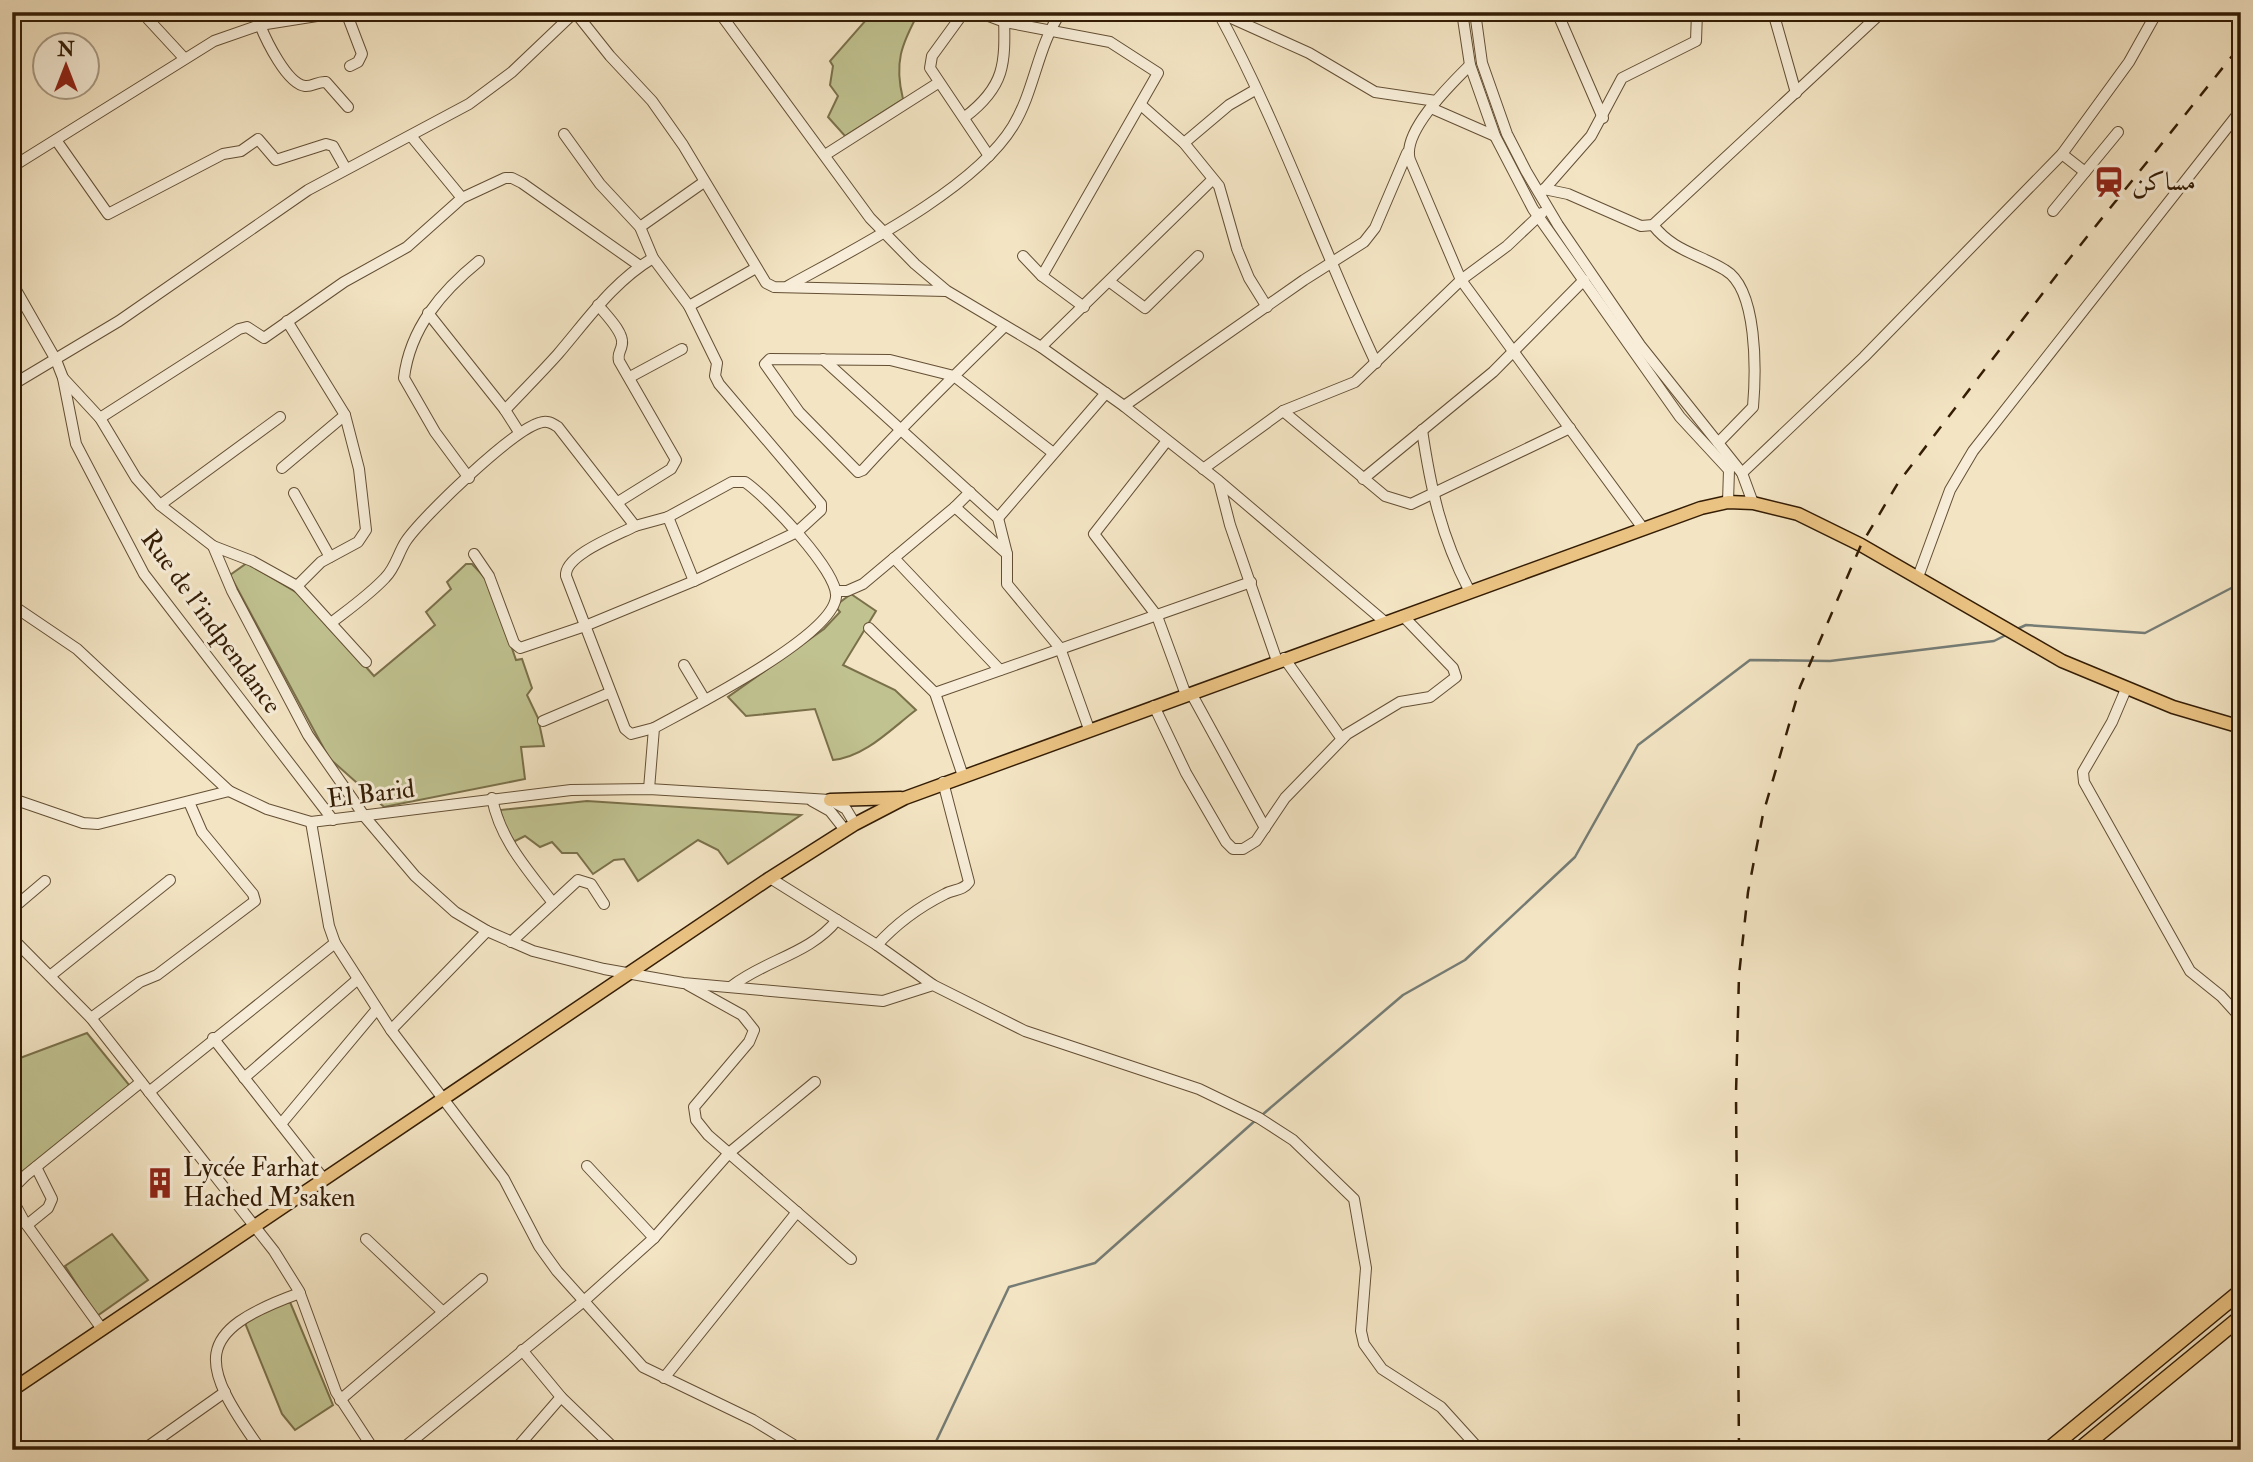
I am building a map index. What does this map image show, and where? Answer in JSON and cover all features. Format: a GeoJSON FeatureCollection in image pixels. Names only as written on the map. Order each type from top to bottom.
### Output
{"type":"FeatureCollection","features":[{"type":"Feature","properties":{"kind":"highway"},"geometry":{"type":"LineString","coordinates":[[2048,1450],[2241,1291]]}},
{"type":"Feature","properties":{"kind":"highway"},"geometry":{"type":"LineString","coordinates":[[2079,1450],[2241,1317]]}},
{"type":"Feature","properties":{"kind":"main road"},"geometry":{"type":"LineString","coordinates":[[13,1386],[102,1329],[770,878],[850,827],[905,798],[1469,590],[1701,508],[1728,502],[1753,503],[1798,514],[1918,578],[2062,661],[2126,689],[2241,727]]}},
{"type":"Feature","properties":{"kind":"main road"},"geometry":{"type":"LineString","coordinates":[[830,800],[905,798]]}},
{"type":"Feature","properties":{"kind":"street"},"geometry":{"type":"LineString","coordinates":[[12,167],[184,58],[214,41],[260,25],[304,14],[344,12],[362,54],[358,62],[350,66]]}},
{"type":"Feature","properties":{"kind":"street"},"geometry":{"type":"LineString","coordinates":[[12,385],[120,321],[270,214],[346,169],[490,91],[575,12],[610,56],[652,101],[768,285],[947,291]]}},
{"type":"Feature","properties":{"kind":"street"},"geometry":{"type":"LineString","coordinates":[[719,12],[883,234],[947,291],[1041,347],[1124,406],[1166,442],[1219,481],[1385,622]]}},
{"type":"Feature","properties":{"kind":"street"},"geometry":{"type":"LineString","coordinates":[[964,12],[931,59],[931,73],[965,117],[989,156]]}},
{"type":"Feature","properties":{"kind":"street"},"geometry":{"type":"LineString","coordinates":[[978,12],[1110,42],[1154,68],[1158,76],[1086,194],[1042,276]]}},
{"type":"Feature","properties":{"kind":"street"},"geometry":{"type":"LineString","coordinates":[[787,287],[883,234],[989,156],[1019,114],[1050,28],[1061,12]]}},
{"type":"Feature","properties":{"kind":"street"},"geometry":{"type":"LineString","coordinates":[[1462,12],[1470,65],[1495,136],[1530,203],[1680,417],[1730,470],[1728,502]]}},
{"type":"Feature","properties":{"kind":"street"},"geometry":{"type":"LineString","coordinates":[[1475,12],[1482,63],[1494,100],[1507,134],[1542,192],[1548,208],[1652,362],[1742,473],[1753,503]]}},
{"type":"Feature","properties":{"kind":"street"},"geometry":{"type":"LineString","coordinates":[[1557,12],[1603,118]]}},
{"type":"Feature","properties":{"kind":"street"},"geometry":{"type":"LineString","coordinates":[[1530,203],[1577,154],[1603,118],[1626,74],[1696,41],[1697,12]]}},
{"type":"Feature","properties":{"kind":"street"},"geometry":{"type":"LineString","coordinates":[[1773,12],[1796,93]]}},
{"type":"Feature","properties":{"kind":"street"},"geometry":{"type":"LineString","coordinates":[[1542,192],[1580,199],[1641,226],[1653,225],[1882,12]]}},
{"type":"Feature","properties":{"kind":"street"},"geometry":{"type":"LineString","coordinates":[[1742,473],[1864,356],[2062,154],[2129,62],[2157,12]]}},
{"type":"Feature","properties":{"kind":"street"},"geometry":{"type":"LineString","coordinates":[[1227,16],[1310,53],[1375,92],[1434,105],[1495,136]]}},
{"type":"Feature","properties":{"kind":"street"},"geometry":{"type":"LineString","coordinates":[[1227,16],[1255,90],[1307,203],[1329,264],[1376,363]]}},
{"type":"Feature","properties":{"kind":"street"},"geometry":{"type":"LineString","coordinates":[[965,117],[988,99],[997,85],[1004,55],[1004,17]]}},
{"type":"Feature","properties":{"kind":"street"},"geometry":{"type":"LineString","coordinates":[[148,19],[184,58]]}},
{"type":"Feature","properties":{"kind":"street"},"geometry":{"type":"LineString","coordinates":[[260,25],[275,57],[298,83],[307,87],[326,82],[348,107]]}},
{"type":"Feature","properties":{"kind":"street"},"geometry":{"type":"LineString","coordinates":[[1124,406],[1329,264],[1358,248],[1369,237],[1407,153],[1409,142],[1434,105],[1470,65]]}},
{"type":"Feature","properties":{"kind":"street"},"geometry":{"type":"LineString","coordinates":[[825,155],[938,83]]}},
{"type":"Feature","properties":{"kind":"street"},"geometry":{"type":"LineString","coordinates":[[1184,143],[1234,102],[1255,90]]}},
{"type":"Feature","properties":{"kind":"street"},"geometry":{"type":"LineString","coordinates":[[1142,105],[1184,143],[1222,194],[1246,271],[1267,307]]}},
{"type":"Feature","properties":{"kind":"street"},"geometry":{"type":"LineString","coordinates":[[1918,578],[1950,490],[1973,451],[2241,110]]}},
{"type":"Feature","properties":{"kind":"street"},"geometry":{"type":"LineString","coordinates":[[2053,211],[2118,132]]}},
{"type":"Feature","properties":{"kind":"street"},"geometry":{"type":"LineString","coordinates":[[474,554],[489,576],[518,648],[526,648],[757,554],[797,531],[821,510],[821,504],[719,384],[715,376],[717,363],[689,306],[653,258],[640,227],[600,184],[564,134]]}},
{"type":"Feature","properties":{"kind":"street"},"geometry":{"type":"LineString","coordinates":[[411,136],[462,198]]}},
{"type":"Feature","properties":{"kind":"street"},"geometry":{"type":"LineString","coordinates":[[56,140],[108,214],[223,154],[243,150],[258,139],[276,160],[326,144],[332,146],[346,169]]}},
{"type":"Feature","properties":{"kind":"street"},"geometry":{"type":"LineString","coordinates":[[1407,153],[1461,280],[1515,350],[1642,527]]}},
{"type":"Feature","properties":{"kind":"street"},"geometry":{"type":"LineString","coordinates":[[2062,154],[2085,172]]}},
{"type":"Feature","properties":{"kind":"street"},"geometry":{"type":"LineString","coordinates":[[100,418],[235,331],[247,327],[261,338],[344,282],[407,247],[462,198],[512,177],[640,266]]}},
{"type":"Feature","properties":{"kind":"street"},"geometry":{"type":"LineString","coordinates":[[1041,347],[1212,180]]}},
{"type":"Feature","properties":{"kind":"street"},"geometry":{"type":"LineString","coordinates":[[640,227],[704,182]]}},
{"type":"Feature","properties":{"kind":"street"},"geometry":{"type":"LineString","coordinates":[[1203,469],[1283,411],[1347,387],[1376,363],[1461,280],[1507,246],[1548,208]]}},
{"type":"Feature","properties":{"kind":"street"},"geometry":{"type":"LineString","coordinates":[[1653,225],[1678,249],[1733,275],[1748,307],[1753,345],[1753,407],[1718,443]]}},
{"type":"Feature","properties":{"kind":"street"},"geometry":{"type":"LineString","coordinates":[[1023,256],[1042,276],[1084,307]]}},
{"type":"Feature","properties":{"kind":"street"},"geometry":{"type":"LineString","coordinates":[[1110,282],[1145,307],[1198,256]]}},
{"type":"Feature","properties":{"kind":"street"},"geometry":{"type":"LineString","coordinates":[[505,410],[559,353],[598,304],[640,266],[653,258]]}},
{"type":"Feature","properties":{"kind":"street"},"geometry":{"type":"LineString","coordinates":[[469,478],[405,383],[407,362],[428,313],[451,284],[479,261]]}},
{"type":"Feature","properties":{"kind":"street"},"geometry":{"type":"LineString","coordinates":[[689,306],[757,268]]}},
{"type":"Feature","properties":{"kind":"street"},"geometry":{"type":"LineString","coordinates":[[1363,479],[1515,350],[1584,280]]}},
{"type":"Feature","properties":{"kind":"street","name":"Rue de l'indpendance"},"geometry":{"type":"LineString","coordinates":[[12,283],[56,360],[63,378],[76,444],[138,565],[333,820]]}},
{"type":"Feature","properties":{"kind":"street"},"geometry":{"type":"LineString","coordinates":[[598,304],[620,334],[622,343],[618,357],[672,451],[676,463],[671,469],[618,502]]}},
{"type":"Feature","properties":{"kind":"street"},"geometry":{"type":"LineString","coordinates":[[428,313],[505,410],[519,432]]}},
{"type":"Feature","properties":{"kind":"street"},"geometry":{"type":"LineString","coordinates":[[287,321],[345,415],[359,468],[366,530],[358,542],[330,557],[297,586]]}},
{"type":"Feature","properties":{"kind":"street"},"geometry":{"type":"LineString","coordinates":[[1005,326],[954,376],[901,428],[863,470],[858,472],[852,469],[799,412],[765,365],[771,359],[890,360],[954,376],[1052,452]]}},
{"type":"Feature","properties":{"kind":"street"},"geometry":{"type":"LineString","coordinates":[[630,377],[682,349]]}},
{"type":"Feature","properties":{"kind":"street"},"geometry":{"type":"LineString","coordinates":[[824,359],[998,518],[1007,554],[1007,584],[1060,648],[1089,729]]}},
{"type":"Feature","properties":{"kind":"street"},"geometry":{"type":"LineString","coordinates":[[63,378],[100,418],[136,478],[160,506],[213,546],[252,561],[297,586],[366,662]]}},
{"type":"Feature","properties":{"kind":"street"},"geometry":{"type":"LineString","coordinates":[[998,518],[1052,452],[1106,393]]}},
{"type":"Feature","properties":{"kind":"street"},"geometry":{"type":"LineString","coordinates":[[1283,411],[1363,479],[1385,496],[1403,504],[1418,503],[1446,485],[1570,428]]}},
{"type":"Feature","properties":{"kind":"street"},"geometry":{"type":"LineString","coordinates":[[282,468],[345,415]]}},
{"type":"Feature","properties":{"kind":"street"},"geometry":{"type":"LineString","coordinates":[[160,506],[280,417]]}},
{"type":"Feature","properties":{"kind":"street"},"geometry":{"type":"LineString","coordinates":[[331,624],[383,581],[395,565],[407,540],[469,478],[519,432],[541,422],[551,423],[558,428],[635,526]]}},
{"type":"Feature","properties":{"kind":"street"},"geometry":{"type":"LineString","coordinates":[[1423,430],[1432,495],[1449,551],[1469,590]]}},
{"type":"Feature","properties":{"kind":"street"},"geometry":{"type":"LineString","coordinates":[[1166,442],[1094,534],[1157,616],[1189,694],[1265,828]]}},
{"type":"Feature","properties":{"kind":"street"},"geometry":{"type":"LineString","coordinates":[[740,480],[757,490],[797,531],[836,591],[835,604],[816,630],[705,700],[654,728],[627,733],[609,693],[566,576],[568,565],[576,557],[635,526],[668,517],[740,480]]}},
{"type":"Feature","properties":{"kind":"street"},"geometry":{"type":"LineString","coordinates":[[1219,481],[1230,525],[1281,660],[1342,739]]}},
{"type":"Feature","properties":{"kind":"street"},"geometry":{"type":"LineString","coordinates":[[836,591],[859,587],[956,507],[970,492]]}},
{"type":"Feature","properties":{"kind":"street"},"geometry":{"type":"LineString","coordinates":[[294,494],[330,557]]}},
{"type":"Feature","properties":{"kind":"street"},"geometry":{"type":"LineString","coordinates":[[956,507],[1007,554]]}},
{"type":"Feature","properties":{"kind":"street"},"geometry":{"type":"LineString","coordinates":[[668,517],[694,581]]}},
{"type":"Feature","properties":{"kind":"street"},"geometry":{"type":"LineString","coordinates":[[213,546],[232,591],[296,718],[365,817],[428,889],[455,912],[511,942],[628,973],[683,983],[883,1001],[933,985]]}},
{"type":"Feature","properties":{"kind":"street"},"geometry":{"type":"LineString","coordinates":[[894,558],[1000,670]]}},
{"type":"Feature","properties":{"kind":"street"},"geometry":{"type":"LineString","coordinates":[[935,693],[1251,582]]}},
{"type":"Feature","properties":{"kind":"street","name":"El Barid"},"geometry":{"type":"LineString","coordinates":[[12,606],[47,626],[85,656],[229,791],[267,809],[312,822],[570,790],[649,789],[830,800]]}},
{"type":"Feature","properties":{"kind":"street"},"geometry":{"type":"LineString","coordinates":[[1154,706],[1186,773],[1230,848],[1242,849],[1256,841],[1285,798],[1342,739],[1401,702],[1430,697],[1456,677],[1453,668],[1403,615]]}},
{"type":"Feature","properties":{"kind":"street"},"geometry":{"type":"LineString","coordinates":[[869,628],[935,693],[963,776]]}},
{"type":"Feature","properties":{"kind":"street"},"geometry":{"type":"LineString","coordinates":[[684,665],[705,700]]}},
{"type":"Feature","properties":{"kind":"street"},"geometry":{"type":"LineString","coordinates":[[2126,689],[2112,722],[2083,772],[2084,782],[2190,971],[2221,996],[2241,1018]]}},
{"type":"Feature","properties":{"kind":"street"},"geometry":{"type":"LineString","coordinates":[[543,721],[609,693]]}},
{"type":"Feature","properties":{"kind":"street"},"geometry":{"type":"LineString","coordinates":[[649,789],[654,728]]}},
{"type":"Feature","properties":{"kind":"street"},"geometry":{"type":"LineString","coordinates":[[877,945],[895,925],[947,892],[965,888],[969,883],[943,782]]}},
{"type":"Feature","properties":{"kind":"street"},"geometry":{"type":"LineString","coordinates":[[13,799],[90,824],[229,791]]}},
{"type":"Feature","properties":{"kind":"street"},"geometry":{"type":"LineString","coordinates":[[492,799],[496,820],[510,846],[553,903]]}},
{"type":"Feature","properties":{"kind":"street"},"geometry":{"type":"LineString","coordinates":[[808,799],[830,811],[850,827]]}},
{"type":"Feature","properties":{"kind":"street"},"geometry":{"type":"LineString","coordinates":[[830,800],[846,809],[850,827]]}},
{"type":"Feature","properties":{"kind":"street"},"geometry":{"type":"LineString","coordinates":[[91,1018],[139,982],[168,968],[255,901],[253,894],[202,832],[190,802]]}},
{"type":"Feature","properties":{"kind":"street"},"geometry":{"type":"LineString","coordinates":[[312,822],[329,926],[335,943],[391,1030],[504,1179],[539,1246],[643,1367],[753,1420],[802,1450]]}},
{"type":"Feature","properties":{"kind":"street"},"geometry":{"type":"LineString","coordinates":[[770,878],[877,945],[933,985],[1025,1031],[1199,1089],[1259,1118],[1293,1140],[1354,1199],[1366,1268],[1361,1331],[1364,1344],[1382,1369],[1441,1407],[1480,1450]]}},
{"type":"Feature","properties":{"kind":"street"},"geometry":{"type":"LineString","coordinates":[[511,942],[581,879],[591,884],[604,904]]}},
{"type":"Feature","properties":{"kind":"street"},"geometry":{"type":"LineString","coordinates":[[50,976],[170,880]]}},
{"type":"Feature","properties":{"kind":"street"},"geometry":{"type":"LineString","coordinates":[[12,909],[45,881]]}},
{"type":"Feature","properties":{"kind":"street"},"geometry":{"type":"LineString","coordinates":[[732,986],[749,973],[800,950],[827,933],[837,920]]}},
{"type":"Feature","properties":{"kind":"street"},"geometry":{"type":"LineString","coordinates":[[391,1030],[487,931]]}},
{"type":"Feature","properties":{"kind":"street"},"geometry":{"type":"LineString","coordinates":[[12,938],[91,1018],[254,1225],[300,1293],[325,1367],[340,1400],[373,1450]]}},
{"type":"Feature","properties":{"kind":"street"},"geometry":{"type":"LineString","coordinates":[[149,1092],[213,1038],[335,943]]}},
{"type":"Feature","properties":{"kind":"street"},"geometry":{"type":"LineString","coordinates":[[244,1078],[358,979]]}},
{"type":"Feature","properties":{"kind":"street"},"geometry":{"type":"LineString","coordinates":[[683,983],[742,1015],[754,1028],[748,1042],[694,1107],[699,1125],[851,1259]]}},
{"type":"Feature","properties":{"kind":"street"},"geometry":{"type":"LineString","coordinates":[[281,1124],[377,1009]]}},
{"type":"Feature","properties":{"kind":"street"},"geometry":{"type":"LineString","coordinates":[[213,1038],[323,1178]]}},
{"type":"Feature","properties":{"kind":"street"},"geometry":{"type":"LineString","coordinates":[[102,1329],[27,1226],[12,1197],[17,1184],[36,1167],[141,1082]]}},
{"type":"Feature","properties":{"kind":"street"},"geometry":{"type":"LineString","coordinates":[[401,1450],[585,1300],[654,1238],[729,1153],[815,1082]]}},
{"type":"Feature","properties":{"kind":"street"},"geometry":{"type":"LineString","coordinates":[[587,1166],[654,1238]]}},
{"type":"Feature","properties":{"kind":"street"},"geometry":{"type":"LineString","coordinates":[[27,1226],[48,1208],[52,1199],[36,1167]]}},
{"type":"Feature","properties":{"kind":"street"},"geometry":{"type":"LineString","coordinates":[[664,1378],[797,1212]]}},
{"type":"Feature","properties":{"kind":"street"},"geometry":{"type":"LineString","coordinates":[[366,1239],[443,1312]]}},
{"type":"Feature","properties":{"kind":"street"},"geometry":{"type":"LineString","coordinates":[[340,1400],[482,1279]]}},
{"type":"Feature","properties":{"kind":"street"},"geometry":{"type":"LineString","coordinates":[[261,1450],[225,1392],[215,1355],[221,1338],[256,1311],[300,1293]]}},
{"type":"Feature","properties":{"kind":"street"},"geometry":{"type":"LineString","coordinates":[[522,1350],[561,1397],[616,1450]]}},
{"type":"Feature","properties":{"kind":"street"},"geometry":{"type":"LineString","coordinates":[[144,1450],[225,1392]]}},
{"type":"Feature","properties":{"kind":"street"},"geometry":{"type":"LineString","coordinates":[[515,1450],[561,1397]]}},
{"type":"Feature","properties":{"kind":"street"},"geometry":{"type":"LineString","coordinates":[[158,1439],[164,1450]]}},
{"type":"Feature","properties":{"kind":"green space"},"geometry":{"type":"Polygon","coordinates":[[[873,12],[919,12],[908,34],[899,64],[903,99],[845,136],[828,117],[838,96],[830,85],[833,66],[830,61],[873,12]]]}},
{"type":"Feature","properties":{"kind":"green space"},"geometry":{"type":"Polygon","coordinates":[[[247,563],[304,597],[374,676],[435,625],[426,612],[451,589],[447,582],[466,564],[472,564],[490,583],[516,660],[522,659],[532,688],[527,695],[538,718],[544,746],[521,747],[525,779],[384,807],[329,758],[230,575],[247,563]]]}},
{"type":"Feature","properties":{"kind":"green space"},"geometry":{"type":"Polygon","coordinates":[[[851,594],[876,611],[843,665],[895,690],[916,710],[867,748],[845,758],[833,760],[815,709],[746,716],[728,697],[824,629],[840,612],[835,606],[851,594]]]}},
{"type":"Feature","properties":{"kind":"green space"},"geometry":{"type":"Polygon","coordinates":[[[587,801],[801,815],[728,864],[718,850],[698,840],[638,881],[624,859],[614,860],[593,874],[577,853],[562,853],[552,842],[540,847],[525,836],[511,843],[500,810],[587,801]]]}},
{"type":"Feature","properties":{"kind":"green space"},"geometry":{"type":"Polygon","coordinates":[[[87,1033],[130,1086],[12,1183],[12,1061],[87,1033]]]}},
{"type":"Feature","properties":{"kind":"green space"},"geometry":{"type":"Polygon","coordinates":[[[112,1234],[148,1280],[97,1316],[65,1266],[112,1234]]]}},
{"type":"Feature","properties":{"kind":"green space"},"geometry":{"type":"Polygon","coordinates":[[[290,1302],[333,1405],[295,1430],[282,1414],[245,1323],[270,1308],[290,1302]]]}},
{"type":"Feature","properties":{"kind":"waterway"},"geometry":{"type":"LineString","coordinates":[[2015,630],[2026,625],[2145,633],[2241,583]]}},
{"type":"Feature","properties":{"kind":"waterway"},"geometry":{"type":"LineString","coordinates":[[1262,1115],[1403,995],[1465,960],[1575,857],[1638,745],[1750,660],[1830,661],[1994,641],[2006,635]]}},
{"type":"Feature","properties":{"kind":"waterway"},"geometry":{"type":"LineString","coordinates":[[932,1450],[1009,1287],[1095,1263],[1257,1119]]}},
{"type":"Feature","properties":{"kind":"railway"},"geometry":{"type":"LineString","coordinates":[[1739,1450],[1736,1094],[1739,975],[1748,892],[1763,814],[1800,687],[1861,545],[1898,483],[2062,268],[2241,45]]}},
{"type":"Feature","properties":{"kind":"place","name":"مساكن"},"geometry":{"type":"Point","coordinates":[2109,182]}},
{"type":"Feature","properties":{"kind":"place","name":"Lycée Farhat Hached M'saken"},"geometry":{"type":"Point","coordinates":[160,1183]}}]}
